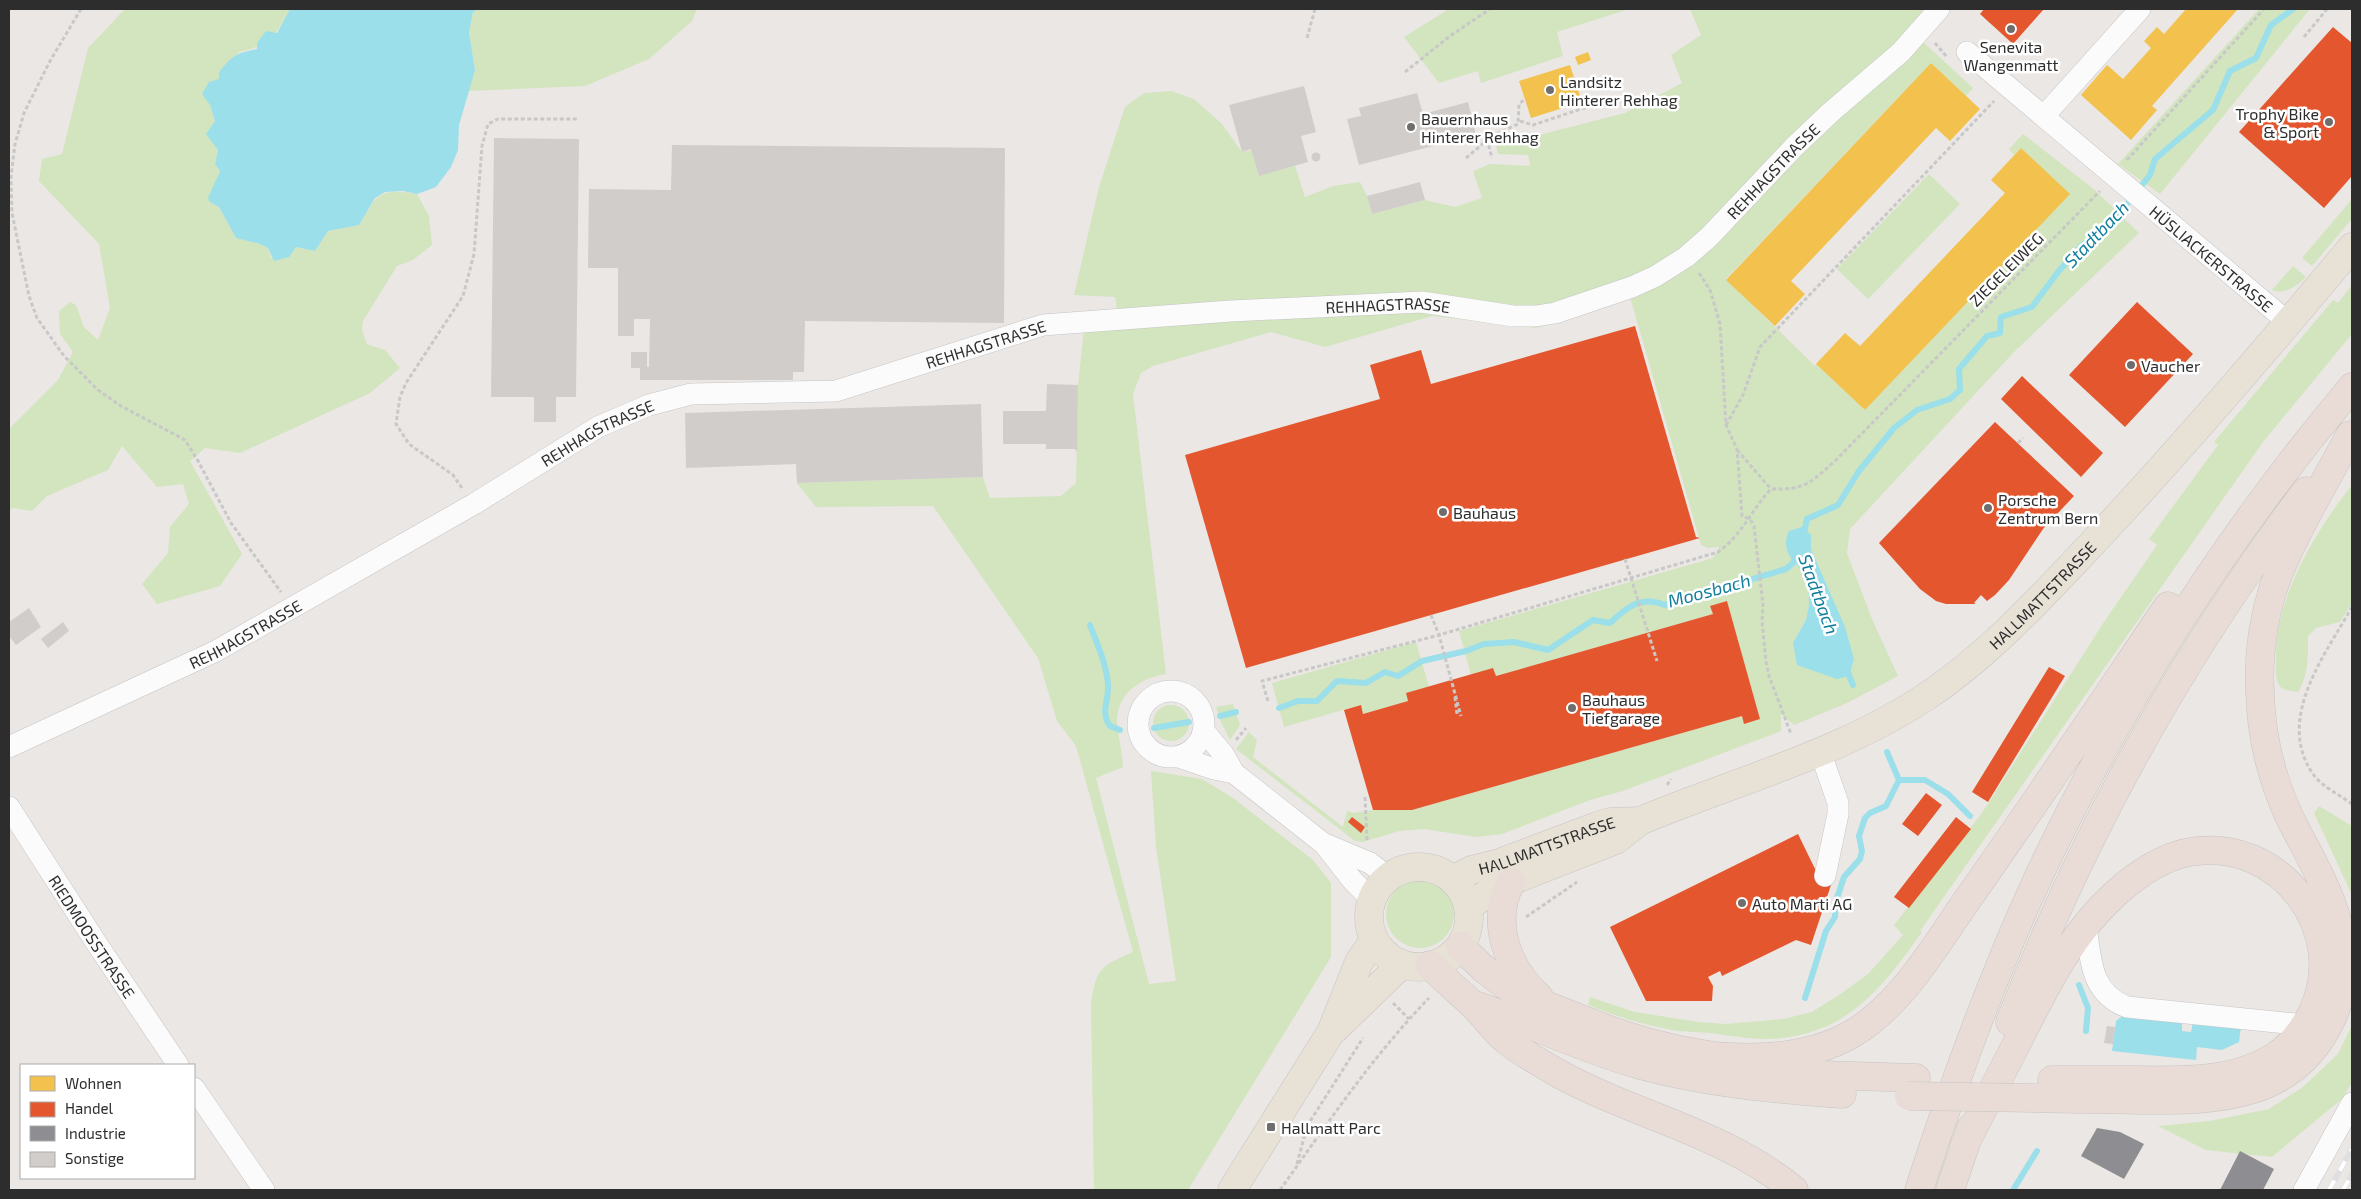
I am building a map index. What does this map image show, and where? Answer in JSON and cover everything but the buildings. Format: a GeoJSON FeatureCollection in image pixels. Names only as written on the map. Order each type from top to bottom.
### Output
{"type":"FeatureCollection","features":[{"type":"Feature","properties":{"kind":"highway"},"geometry":{"type":"LineString","coordinates":[[1919,1190],[1949,1101],[1990,990],[2037,880],[2085,784],[2137,690],[2185,613],[2238,534],[2294,459],[2352,387]]}},
{"type":"Feature","properties":{"kind":"highway"},"geometry":{"type":"LineString","coordinates":[[1460,946],[1505,985],[1525,997],[1548,1004],[1612,1031],[1648,1042],[1714,1056],[1822,1075],[1913,1087],[2039,1089],[2195,1100],[2234,1095],[2266,1085],[2288,1072],[2311,1051],[2329,1024],[2342,983],[2344,970],[2342,940],[2330,899],[2290,818],[2270,764],[2261,713],[2260,673],[2264,632],[2273,589],[2293,545],[2351,434]]}},
{"type":"Feature","properties":{"kind":"highway"},"geometry":{"type":"LineString","coordinates":[[1950,1190],[1998,1052],[2038,950],[2086,847],[2132,758],[2192,656],[2229,598],[2283,521],[2351,434]]}},
{"type":"Feature","properties":{"kind":"highway"},"geometry":{"type":"LineString","coordinates":[[1714,1056],[1736,1058],[1776,1056],[1799,1053],[1826,1045],[1862,1027],[1892,1001],[1910,979],[1982,878],[2187,577],[2242,502],[2294,459]]}},
{"type":"Feature","properties":{"kind":"highway"},"geometry":{"type":"LineString","coordinates":[[1964,1146],[2049,980],[2086,926],[2129,882],[2157,864],[2178,855],[2215,850],[2238,854],[2263,863],[2285,878],[2303,898],[2319,933],[2323,959],[2322,983],[2316,1005],[2305,1025],[2287,1046],[2268,1060],[2242,1072],[2213,1079],[2039,1089]]}},
{"type":"Feature","properties":{"kind":"highway"},"geometry":{"type":"LineString","coordinates":[[1511,882],[1504,898],[1502,910],[1503,930],[1509,958],[1529,988],[1548,1004]]}},
{"type":"Feature","properties":{"kind":"highway"},"geometry":{"type":"LineString","coordinates":[[1430,965],[1472,1004],[1505,1040],[1555,1071],[1622,1103],[1719,1143],[1775,1174],[1794,1190]]}},
{"type":"Feature","properties":{"kind":"highway"},"geometry":{"type":"LineString","coordinates":[[1472,1004],[1515,1018],[1602,1053],[1675,1073],[1766,1088],[1843,1094],[1913,1087]]}},
{"type":"Feature","properties":{"kind":"main road","name":"HALLMATTSTRASSE"},"geometry":{"type":"LineString","coordinates":[[1468,907],[1485,894],[1511,882],[1616,840],[1640,821],[1820,751],[1863,732],[1917,702],[1962,671],[2080,557],[2163,468],[2289,323],[2352,247]]}},
{"type":"Feature","properties":{"kind":"main road","name":"HALLMATTSTRASSE"},"geometry":{"type":"LineString","coordinates":[[1460,946],[1469,922],[1468,907],[1461,889],[1454,879],[1471,870],[1499,863],[1597,826],[1610,822],[1640,821]]}},
{"type":"Feature","properties":{"kind":"main road"},"geometry":{"type":"LineString","coordinates":[[1454,879],[1439,870],[1420,866],[1406,868],[1388,877],[1378,887],[1368,911],[1374,940],[1384,952],[1402,964],[1418,967],[1430,965],[1446,958],[1460,946]]}},
{"type":"Feature","properties":{"kind":"main road"},"geometry":{"type":"LineString","coordinates":[[1232,1190],[1331,1032],[1359,962],[1374,940]]}},
{"type":"Feature","properties":{"kind":"main road"},"geometry":{"type":"LineString","coordinates":[[1331,1032],[1402,964]]}},
{"type":"Feature","properties":{"kind":"street","name":"REHHAGSTRASSE"},"geometry":{"type":"LineString","coordinates":[[9,747],[216,651],[474,504],[598,427],[649,405],[691,394],[836,391],[1043,325],[1231,311],[1422,302],[1513,316],[1536,316],[1555,313],[1632,287],[1686,257],[1709,237],[1831,112],[1901,52],[1939,9]]}},
{"type":"Feature","properties":{"kind":"street"},"geometry":{"type":"LineString","coordinates":[[2044,116],[2140,9]]}},
{"type":"Feature","properties":{"kind":"street","name":"HÜSLIACKERSTRASSE"},"geometry":{"type":"LineString","coordinates":[[1967,52],[2289,323]]}},
{"type":"Feature","properties":{"kind":"street"},"geometry":{"type":"LineString","coordinates":[[1179,757],[1198,744],[1204,731],[1204,723],[1200,709],[1191,698],[1182,693],[1164,692],[1147,701],[1138,718],[1139,736],[1144,745],[1157,755],[1179,757],[1214,769],[1234,773]]}},
{"type":"Feature","properties":{"kind":"street"},"geometry":{"type":"LineString","coordinates":[[1204,731],[1224,755],[1234,773],[1324,844],[1353,881],[1372,900]]}},
{"type":"Feature","properties":{"kind":"street"},"geometry":{"type":"LineString","coordinates":[[1820,751],[1838,803],[1838,814],[1825,876]]}},
{"type":"Feature","properties":{"kind":"street","name":"RIEDMOOSSTRASSE"},"geometry":{"type":"LineString","coordinates":[[9,807],[94,941],[177,1064]]}},
{"type":"Feature","properties":{"kind":"street"},"geometry":{"type":"LineString","coordinates":[[1324,844],[1370,863],[1388,877]]}},
{"type":"Feature","properties":{"kind":"street"},"geometry":{"type":"LineString","coordinates":[[2086,926],[2092,969],[2100,988],[2113,1002],[2127,1007],[2305,1025]]}},
{"type":"Feature","properties":{"kind":"street"},"geometry":{"type":"LineString","coordinates":[[195,1089],[264,1190]]}},
{"type":"Feature","properties":{"kind":"street"},"geometry":{"type":"LineString","coordinates":[[2304,1190],[2352,1103]]}},
{"type":"Feature","properties":{"kind":"path"},"geometry":{"type":"LineString","coordinates":[[81,9],[50,61],[24,113],[15,144],[11,177],[12,213],[29,296],[37,318],[64,356],[98,390],[121,406],[185,440],[231,523],[293,608]]}},
{"type":"Feature","properties":{"kind":"path"},"geometry":{"type":"LineString","coordinates":[[1307,38],[1315,9]]}},
{"type":"Feature","properties":{"kind":"path"},"geometry":{"type":"LineString","coordinates":[[1405,72],[1450,36],[1490,9]]}},
{"type":"Feature","properties":{"kind":"path","name":"ZIEGELEIWEG"},"geometry":{"type":"LineString","coordinates":[[1771,489],[1792,490],[1808,484],[1834,462],[2120,179],[2264,9]]}},
{"type":"Feature","properties":{"kind":"path"},"geometry":{"type":"LineString","coordinates":[[2304,37],[2326,9]]}},
{"type":"Feature","properties":{"kind":"path"},"geometry":{"type":"LineString","coordinates":[[1466,158],[1487,140],[1516,126],[1520,121],[1519,104],[1525,99]]}},
{"type":"Feature","properties":{"kind":"path"},"geometry":{"type":"LineString","coordinates":[[1520,121],[1533,125],[1590,106],[1593,101],[1601,99]]}},
{"type":"Feature","properties":{"kind":"path"},"geometry":{"type":"LineString","coordinates":[[1726,425],[1743,395],[1760,348],[1994,102]]}},
{"type":"Feature","properties":{"kind":"path"},"geometry":{"type":"LineString","coordinates":[[474,504],[453,475],[409,444],[396,424],[400,397],[406,383],[463,296],[474,254],[482,146],[488,124],[498,119],[577,119]]}},
{"type":"Feature","properties":{"kind":"path"},"geometry":{"type":"LineString","coordinates":[[1487,140],[1492,158]]}},
{"type":"Feature","properties":{"kind":"path"},"geometry":{"type":"LineString","coordinates":[[1268,701],[1262,680],[1439,636],[1718,552],[1728,544],[1750,519],[1760,500],[1771,489],[1737,450],[1726,425],[1720,324],[1710,290],[1686,257]]}},
{"type":"Feature","properties":{"kind":"path"},"geometry":{"type":"LineString","coordinates":[[2018,443],[2023,438]]}},
{"type":"Feature","properties":{"kind":"path"},"geometry":{"type":"LineString","coordinates":[[1737,450],[1742,516],[1750,519],[1754,526],[1762,594],[1766,662],[1769,676],[1791,734]]}},
{"type":"Feature","properties":{"kind":"path"},"geometry":{"type":"LineString","coordinates":[[1625,559],[1656,661]]}},
{"type":"Feature","properties":{"kind":"path"},"geometry":{"type":"LineString","coordinates":[[2352,608],[2305,691],[2299,728],[2301,754],[2314,776],[2352,804]]}},
{"type":"Feature","properties":{"kind":"path"},"geometry":{"type":"LineString","coordinates":[[1431,615],[1462,716]]}},
{"type":"Feature","properties":{"kind":"path"},"geometry":{"type":"LineString","coordinates":[[1455,692],[1457,714]]}},
{"type":"Feature","properties":{"kind":"path"},"geometry":{"type":"LineString","coordinates":[[1365,797],[1367,841]]}},
{"type":"Feature","properties":{"kind":"path"},"geometry":{"type":"LineString","coordinates":[[1521,920],[1574,884]]}},
{"type":"Feature","properties":{"kind":"path"},"geometry":{"type":"LineString","coordinates":[[1280,1190],[1352,1088],[1409,1019],[1431,996]]}},
{"type":"Feature","properties":{"kind":"path"},"geometry":{"type":"LineString","coordinates":[[1388,998],[1409,1019]]}},
{"type":"Feature","properties":{"kind":"path"},"geometry":{"type":"LineString","coordinates":[[1296,1167],[1306,1126],[1367,1030]]}},
{"type":"Feature","properties":{"kind":"green space"},"geometry":{"type":"Polygon","coordinates":[[[125,9],[290,9],[270,38],[264,43],[239,52],[219,79],[210,105],[215,121],[207,134],[218,150],[215,164],[220,171],[210,202],[219,207],[236,238],[268,248],[271,258],[296,247],[315,251],[328,231],[359,225],[375,200],[380,196],[386,193],[404,192],[417,194],[429,216],[432,245],[413,260],[397,266],[363,321],[362,330],[367,344],[385,350],[400,368],[370,393],[240,453],[205,448],[190,461],[242,554],[220,586],[157,604],[142,584],[168,553],[170,527],[189,504],[183,484],[157,487],[122,446],[108,470],[47,496],[32,511],[13,508],[9,510],[9,429],[58,380],[73,352],[60,334],[59,311],[70,302],[76,305],[84,327],[98,340],[110,308],[99,244],[39,181],[42,159],[62,154],[88,48],[125,9]]]}},
{"type":"Feature","properties":{"kind":"green space"},"geometry":{"type":"Polygon","coordinates":[[[479,9],[697,9],[692,21],[649,59],[585,86],[468,91],[475,70],[469,32],[473,12],[479,9]]]}},
{"type":"Feature","properties":{"kind":"green space"},"geometry":{"type":"Polygon","coordinates":[[[1449,9],[1629,9],[1557,32],[1563,56],[1481,83],[1478,71],[1439,83],[1404,37],[1449,9]]]}},
{"type":"Feature","properties":{"kind":"green space"},"geometry":{"type":"Polygon","coordinates":[[[1690,9],[1928,9],[1898,44],[1688,250],[1639,275],[1593,293],[1533,308],[1322,297],[1117,309],[1115,297],[1074,295],[1099,187],[1125,107],[1144,93],[1171,91],[1194,99],[1222,124],[1242,152],[1252,150],[1259,175],[1295,166],[1305,197],[1333,186],[1360,182],[1367,196],[1372,214],[1425,200],[1455,207],[1482,198],[1473,171],[1490,164],[1530,166],[1528,155],[1498,154],[1496,146],[1625,113],[1682,83],[1671,55],[1701,35],[1690,9]]]}},
{"type":"Feature","properties":{"kind":"green space"},"geometry":{"type":"Polygon","coordinates":[[[2259,9],[2310,9],[2160,194],[2118,164],[2259,9]]]}},
{"type":"Feature","properties":{"kind":"green space"},"geometry":{"type":"Polygon","coordinates":[[[1922,41],[1973,88],[1966,96],[1931,63],[1726,279],[1815,366],[1816,364],[1865,410],[2069,194],[2021,148],[2014,155],[2009,149],[2023,134],[2095,190],[2139,233],[2014,352],[1850,529],[1847,553],[1872,619],[1898,676],[1847,703],[1794,725],[1781,714],[1781,731],[1623,791],[1590,800],[1502,834],[1476,837],[1424,829],[1399,831],[1363,842],[1355,841],[1236,749],[1249,732],[1257,740],[1253,757],[1343,827],[1347,811],[1354,813],[1373,810],[1412,810],[1742,716],[1745,724],[1760,719],[1727,601],[1711,606],[1713,614],[1496,676],[1471,675],[1459,631],[1713,558],[1719,547],[1708,548],[1701,545],[1630,297],[1536,328],[1432,316],[1325,347],[1271,332],[1153,366],[1141,373],[1133,394],[1166,674],[1141,682],[1123,699],[1117,721],[1123,767],[1096,778],[1149,984],[1176,981],[1156,847],[1151,771],[1202,779],[1233,798],[1313,860],[1331,883],[1331,957],[1188,1190],[1094,1190],[1091,1004],[1095,983],[1102,970],[1107,965],[1133,952],[1076,746],[1057,721],[1038,658],[933,506],[816,507],[797,483],[983,477],[990,498],[1061,496],[1076,483],[1078,385],[1084,329],[1425,309],[1523,323],[1641,291],[1922,41]],[[1811,535],[1808,574],[1809,605],[1806,620],[1793,643],[1828,588],[1811,549],[1811,535]]]}},
{"type":"Feature","properties":{"kind":"green space"},"geometry":{"type":"Polygon","coordinates":[[[1929,174],[1960,204],[1868,299],[1837,269],[1929,174]]]}},
{"type":"Feature","properties":{"kind":"green space"},"geometry":{"type":"Polygon","coordinates":[[[2352,199],[2352,219],[2312,266],[2302,258],[2352,199]]]}},
{"type":"Feature","properties":{"kind":"green space"},"geometry":{"type":"Polygon","coordinates":[[[2293,266],[2306,277],[2295,286],[2286,290],[2272,290],[2293,266]]]}},
{"type":"Feature","properties":{"kind":"green space"},"geometry":{"type":"Polygon","coordinates":[[[2352,285],[2352,334],[2263,442],[1920,931],[1922,932],[1894,970],[1864,1002],[1827,1026],[1806,1034],[1764,1039],[1667,1029],[1633,1021],[1588,1005],[1590,997],[1635,1012],[1698,1022],[1726,1024],[1783,1019],[1812,1012],[1868,974],[1903,935],[1894,925],[1982,813],[2104,622],[2157,545],[2149,539],[2218,445],[2214,442],[2333,300],[2338,303],[2352,285]]]}},
{"type":"Feature","properties":{"kind":"green space"},"geometry":{"type":"Polygon","coordinates":[[[2352,485],[2352,603],[2340,622],[2316,628],[2308,636],[2307,665],[2302,685],[2298,692],[2285,690],[2280,687],[2276,678],[2277,640],[2281,616],[2289,592],[2310,546],[2352,485]]]}},
{"type":"Feature","properties":{"kind":"green space"},"geometry":{"type":"Polygon","coordinates":[[[1416,642],[1429,687],[1406,693],[1408,701],[1363,714],[1360,705],[1284,727],[1272,683],[1416,642]]]}},
{"type":"Feature","properties":{"kind":"green space"},"geometry":{"type":"Polygon","coordinates":[[[1233,704],[1240,725],[1230,740],[1216,707],[1233,704]]]}},
{"type":"Feature","properties":{"kind":"green space"},"geometry":{"type":"Polygon","coordinates":[[[1171,705],[1183,711],[1189,723],[1183,735],[1171,741],[1159,735],[1153,723],[1159,711],[1171,705]]]}},
{"type":"Feature","properties":{"kind":"green space"},"geometry":{"type":"Polygon","coordinates":[[[2319,806],[2352,826],[2352,895],[2314,813],[2319,806]]]}},
{"type":"Feature","properties":{"kind":"green space"},"geometry":{"type":"Polygon","coordinates":[[[1413,880],[1427,880],[1439,885],[1449,895],[1454,907],[1454,921],[1449,933],[1439,943],[1427,948],[1413,948],[1401,943],[1391,933],[1386,921],[1386,907],[1391,895],[1401,885],[1413,880]]]}},
{"type":"Feature","properties":{"kind":"green space"},"geometry":{"type":"Polygon","coordinates":[[[2352,1025],[2352,1082],[2343,1098],[2272,1157],[2206,1150],[2158,1126],[2210,1121],[2269,1109],[2303,1087],[2338,1054],[2352,1025]]]}},
{"type":"Feature","properties":{"kind":"water"},"geometry":{"type":"Polygon","coordinates":[[[290,9],[479,9],[473,12],[469,32],[475,70],[459,125],[458,150],[451,167],[436,187],[417,194],[403,191],[385,192],[375,198],[359,225],[328,231],[315,251],[296,247],[289,257],[274,261],[268,248],[236,238],[219,207],[210,202],[208,198],[220,171],[215,164],[218,150],[206,134],[215,121],[210,105],[202,94],[209,82],[219,79],[219,72],[227,62],[239,54],[257,49],[257,43],[266,31],[277,33],[290,9]]]}},
{"type":"Feature","properties":{"kind":"water"},"geometry":{"type":"Polygon","coordinates":[[[1802,527],[1811,535],[1811,549],[1845,627],[1854,659],[1849,676],[1837,679],[1797,665],[1793,643],[1806,620],[1809,605],[1808,574],[1793,561],[1786,545],[1789,531],[1802,527]]]}},
{"type":"Feature","properties":{"kind":"water"},"geometry":{"type":"Polygon","coordinates":[[[2125,1014],[2182,1020],[2182,1031],[2191,1032],[2193,1022],[2241,1027],[2239,1042],[2222,1050],[2197,1047],[2196,1060],[2112,1051],[2116,1021],[2125,1014]]]}},
{"type":"Feature","properties":{"kind":"waterway","name":"Stadtbach"},"geometry":{"type":"LineString","coordinates":[[1803,537],[1807,519],[1838,505],[1859,471],[1894,428],[1917,410],[1950,399],[1960,390],[1959,369],[1987,336],[2000,333],[2001,317],[2032,307],[2058,272],[2082,245],[2105,230],[2116,218],[2150,175],[2155,159],[2213,110],[2230,71],[2256,58],[2271,25],[2293,9]]}},
{"type":"Feature","properties":{"kind":"waterway","name":"Moosbach"},"geometry":{"type":"LineString","coordinates":[[1279,708],[1298,701],[1317,701],[1337,681],[1366,683],[1385,672],[1398,676],[1422,661],[1466,651],[1484,644],[1514,642],[1548,650],[1593,620],[1610,623],[1635,604],[1649,601],[1665,605],[1786,569],[1793,563],[1796,556]]}},
{"type":"Feature","properties":{"kind":"waterway","name":"Moosbach"},"geometry":{"type":"LineString","coordinates":[[1090,625],[1106,670],[1108,690],[1105,711],[1107,721],[1110,726],[1120,730]]}},
{"type":"Feature","properties":{"kind":"waterway","name":"Stadtbach"},"geometry":{"type":"LineString","coordinates":[[1846,668],[1853,685]]}},
{"type":"Feature","properties":{"kind":"waterway","name":"Moosbach"},"geometry":{"type":"LineString","coordinates":[[1220,716],[1236,712]]}},
{"type":"Feature","properties":{"kind":"waterway","name":"Moosbach"},"geometry":{"type":"LineString","coordinates":[[1154,728],[1189,722]]}},
{"type":"Feature","properties":{"kind":"waterway","name":"Stadtbach"},"geometry":{"type":"LineString","coordinates":[[1805,998],[1826,931],[1835,917],[1836,901],[1844,877],[1860,859],[1862,851],[1859,836],[1865,818],[1870,813],[1886,806],[1899,780],[1887,752]]}},
{"type":"Feature","properties":{"kind":"waterway"},"geometry":{"type":"LineString","coordinates":[[1899,780],[1925,780],[1948,794],[1970,816]]}},
{"type":"Feature","properties":{"kind":"waterway"},"geometry":{"type":"LineString","coordinates":[[2079,985],[2088,1008],[2086,1031]]}},
{"type":"Feature","properties":{"kind":"waterway"},"geometry":{"type":"LineString","coordinates":[[2013,1190],[2037,1151]]}},
{"type":"Feature","properties":{"kind":"railway"},"geometry":{"type":"LineString","coordinates":[[2329,1190],[2352,1149]]}},
{"type":"Feature","properties":{"kind":"railway"},"geometry":{"type":"LineString","coordinates":[[2343,1190],[2352,1174]]}},
{"type":"Feature","properties":{"kind":"place","name":"Senevita Wangenmatt"},"geometry":{"type":"Point","coordinates":[2011,29]}},
{"type":"Feature","properties":{"kind":"place","name":"Landsitz Hinterer Rehhag"},"geometry":{"type":"Point","coordinates":[1550,90]}},
{"type":"Feature","properties":{"kind":"place","name":"Trophy Bike & Sport"},"geometry":{"type":"Point","coordinates":[2329,122]}},
{"type":"Feature","properties":{"kind":"place","name":"Bauernhaus Hinterer Rehhag"},"geometry":{"type":"Point","coordinates":[1411,127]}},
{"type":"Feature","properties":{"kind":"place","name":"Vaucher"},"geometry":{"type":"Point","coordinates":[2131,365]}},
{"type":"Feature","properties":{"kind":"place","name":"Porsche Zentrum Bern"},"geometry":{"type":"Point","coordinates":[1988,508]}},
{"type":"Feature","properties":{"kind":"place","name":"Bauhaus"},"geometry":{"type":"Point","coordinates":[1443,512]}},
{"type":"Feature","properties":{"kind":"place","name":"Bauhaus Tiefgarage"},"geometry":{"type":"Point","coordinates":[1572,708]}},
{"type":"Feature","properties":{"kind":"place","name":"Auto Marti AG"},"geometry":{"type":"Point","coordinates":[1742,903]}},
{"type":"Feature","properties":{"kind":"place","name":"Hallmatt Parc"},"geometry":{"type":"Point","coordinates":[1271,1127]}}]}
